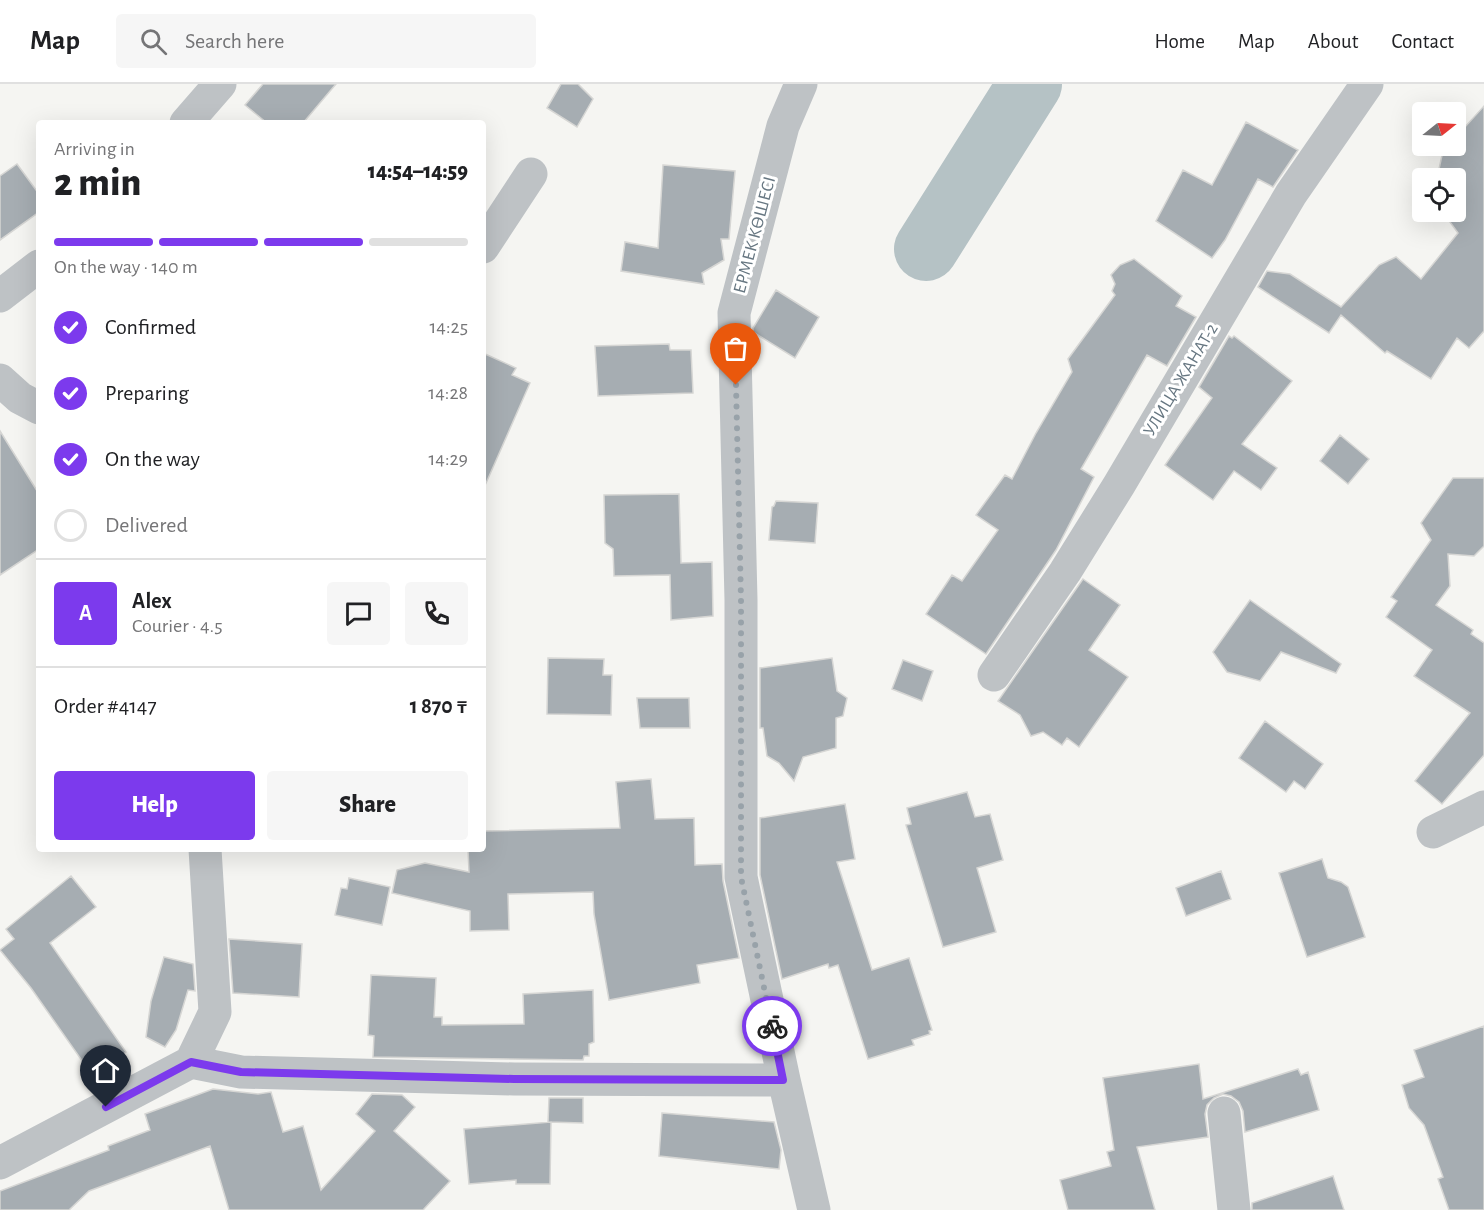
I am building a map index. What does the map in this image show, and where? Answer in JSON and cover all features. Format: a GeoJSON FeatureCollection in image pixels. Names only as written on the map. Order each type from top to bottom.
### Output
{"type":"FeatureCollection","features":[{"type":"Feature","properties":{"kind":"street"},"geometry":{"type":"LineString","coordinates":[[189,120],[220,84]]}},
{"type":"Feature","properties":{"kind":"street","name":"ЕРМЕК КӨШЕСІ"},"geometry":{"type":"LineString","coordinates":[[801,84],[783,126],[734,313],[741,600],[741,877],[783,1080],[814,1210]]}},
{"type":"Feature","properties":{"kind":"street","name":"УЛИЦА ЖАНАТ-2"},"geometry":{"type":"LineString","coordinates":[[994,675],[1065,572],[1119,485],[1291,194],[1367,84]]}},
{"type":"Feature","properties":{"kind":"street"},"geometry":{"type":"LineString","coordinates":[[486,242],[531,174]]}},
{"type":"Feature","properties":{"kind":"street"},"geometry":{"type":"LineString","coordinates":[[0,296],[36,268]]}},
{"type":"Feature","properties":{"kind":"street"},"geometry":{"type":"LineString","coordinates":[[0,380],[20,398],[36,406]]}},
{"type":"Feature","properties":{"kind":"street"},"geometry":{"type":"LineString","coordinates":[[1433,832],[1484,807]]}},
{"type":"Feature","properties":{"kind":"street"},"geometry":{"type":"LineString","coordinates":[[0,1162],[191,1062],[215,1012],[206,852]]}},
{"type":"Feature","properties":{"kind":"street"},"geometry":{"type":"LineString","coordinates":[[191,1062],[241,1072],[514,1079],[783,1080]]}},
{"type":"Feature","properties":{"kind":"street"},"geometry":{"type":"LineString","coordinates":[[1224,1113],[1234,1210]]}},
{"type":"Feature","properties":{"kind":"building"},"geometry":{"type":"Polygon","coordinates":[[[263,84],[336,84],[306,120],[263,120],[245,105],[263,84]]]}},
{"type":"Feature","properties":{"kind":"building"},"geometry":{"type":"Polygon","coordinates":[[[561,84],[578,84],[593,99],[577,127],[547,108],[561,84]]]}},
{"type":"Feature","properties":{"kind":"building"},"geometry":{"type":"Polygon","coordinates":[[[1484,106],[1484,331],[1469,348],[1457,338],[1431,379],[1387,351],[1385,353],[1341,315],[1329,333],[1258,287],[1267,271],[1290,274],[1341,307],[1379,265],[1396,257],[1421,279],[1458,233],[1450,222],[1466,222],[1466,168],[1439,168],[1442,156],[1466,156],[1466,126],[1484,106]]]}},
{"type":"Feature","properties":{"kind":"building"},"geometry":{"type":"Polygon","coordinates":[[[1246,122],[1298,150],[1273,187],[1258,179],[1225,240],[1212,258],[1156,221],[1183,170],[1212,185],[1246,122]]]}},
{"type":"Feature","properties":{"kind":"building"},"geometry":{"type":"Polygon","coordinates":[[[17,164],[36,190],[36,214],[0,240],[0,176],[17,164]]]}},
{"type":"Feature","properties":{"kind":"building"},"geometry":{"type":"Polygon","coordinates":[[[663,165],[735,171],[729,239],[721,239],[724,260],[702,273],[704,284],[621,271],[625,242],[658,248],[663,165]]]}},
{"type":"Feature","properties":{"kind":"building"},"geometry":{"type":"Polygon","coordinates":[[[1134,259],[1182,296],[1176,306],[1196,317],[1167,366],[1147,355],[1081,469],[1094,477],[1056,550],[986,654],[926,614],[952,575],[962,581],[998,530],[976,515],[1005,475],[1012,479],[1072,372],[1068,359],[1115,295],[1112,291],[1115,284],[1111,275],[1120,265],[1134,259]]]}},
{"type":"Feature","properties":{"kind":"building"},"geometry":{"type":"Polygon","coordinates":[[[776,290],[819,317],[795,358],[753,332],[753,328],[776,290]]]}},
{"type":"Feature","properties":{"kind":"building"},"geometry":{"type":"Polygon","coordinates":[[[1229,336],[1232,338],[1234,336],[1292,381],[1242,444],[1277,468],[1261,490],[1234,471],[1213,500],[1165,465],[1212,398],[1199,387],[1229,336]]]}},
{"type":"Feature","properties":{"kind":"building"},"geometry":{"type":"Polygon","coordinates":[[[669,344],[670,350],[691,350],[693,393],[598,396],[595,346],[669,344]]]}},
{"type":"Feature","properties":{"kind":"building"},"geometry":{"type":"Polygon","coordinates":[[[486,354],[516,368],[512,375],[530,383],[486,483],[486,354]]]}},
{"type":"Feature","properties":{"kind":"building"},"geometry":{"type":"Polygon","coordinates":[[[0,431],[36,489],[36,551],[0,575],[0,431]]]}},
{"type":"Feature","properties":{"kind":"building"},"geometry":{"type":"Polygon","coordinates":[[[1340,435],[1369,459],[1348,484],[1320,461],[1340,435]]]}},
{"type":"Feature","properties":{"kind":"building"},"geometry":{"type":"Polygon","coordinates":[[[1453,478],[1484,478],[1484,546],[1474,556],[1448,554],[1450,586],[1436,605],[1473,630],[1471,634],[1484,643],[1484,755],[1442,804],[1415,781],[1470,713],[1414,676],[1432,650],[1386,617],[1397,601],[1391,597],[1431,540],[1421,523],[1453,478]]]}},
{"type":"Feature","properties":{"kind":"building"},"geometry":{"type":"Polygon","coordinates":[[[679,494],[681,563],[712,562],[713,616],[671,620],[670,575],[614,576],[613,549],[605,543],[604,495],[679,494]]]}},
{"type":"Feature","properties":{"kind":"building"},"geometry":{"type":"Polygon","coordinates":[[[776,501],[818,503],[815,543],[769,540],[772,507],[776,501]]]}},
{"type":"Feature","properties":{"kind":"building"},"geometry":{"type":"Polygon","coordinates":[[[1083,579],[1120,605],[1089,650],[1128,677],[1079,747],[1067,738],[1062,745],[1043,732],[1031,736],[1020,715],[998,701],[1083,579]]]}},
{"type":"Feature","properties":{"kind":"building"},"geometry":{"type":"Polygon","coordinates":[[[1250,600],[1341,664],[1336,673],[1281,652],[1260,681],[1227,672],[1213,652],[1250,600]]]}},
{"type":"Feature","properties":{"kind":"building"},"geometry":{"type":"Polygon","coordinates":[[[548,658],[604,659],[603,675],[612,675],[611,715],[547,714],[548,658]]]}},
{"type":"Feature","properties":{"kind":"building"},"geometry":{"type":"Polygon","coordinates":[[[832,658],[837,691],[847,698],[843,716],[836,718],[836,748],[803,757],[794,781],[779,763],[767,756],[763,728],[760,728],[760,668],[832,658]]]}},
{"type":"Feature","properties":{"kind":"building"},"geometry":{"type":"Polygon","coordinates":[[[903,660],[933,671],[922,701],[892,689],[903,660]]]}},
{"type":"Feature","properties":{"kind":"building"},"geometry":{"type":"Polygon","coordinates":[[[637,698],[689,698],[690,728],[640,728],[637,698]]]}},
{"type":"Feature","properties":{"kind":"building"},"geometry":{"type":"Polygon","coordinates":[[[1265,721],[1323,764],[1305,789],[1294,781],[1286,792],[1239,758],[1265,721]]]}},
{"type":"Feature","properties":{"kind":"building"},"geometry":{"type":"Polygon","coordinates":[[[651,779],[655,819],[694,818],[695,865],[722,864],[723,881],[739,958],[697,965],[700,983],[609,1000],[594,914],[593,892],[508,894],[509,930],[470,931],[470,911],[392,893],[397,870],[425,863],[469,872],[468,852],[486,852],[486,831],[620,828],[616,782],[651,779]]]}},
{"type":"Feature","properties":{"kind":"building"},"geometry":{"type":"Polygon","coordinates":[[[967,792],[975,817],[990,814],[1003,860],[977,868],[996,932],[943,947],[906,825],[911,824],[907,808],[967,792]]]}},
{"type":"Feature","properties":{"kind":"building"},"geometry":{"type":"Polygon","coordinates":[[[845,804],[855,859],[837,862],[872,970],[909,958],[932,1030],[929,1031],[930,1034],[912,1040],[914,1045],[868,1059],[838,965],[829,968],[828,964],[782,979],[760,875],[760,818],[845,804]]]}},
{"type":"Feature","properties":{"kind":"building"},"geometry":{"type":"Polygon","coordinates":[[[1322,859],[1328,878],[1348,887],[1365,937],[1307,957],[1279,873],[1322,859]]]}},
{"type":"Feature","properties":{"kind":"building"},"geometry":{"type":"Polygon","coordinates":[[[1221,871],[1231,899],[1186,916],[1176,888],[1221,871]]]}},
{"type":"Feature","properties":{"kind":"building"},"geometry":{"type":"Polygon","coordinates":[[[71,876],[96,907],[50,943],[126,1052],[92,1075],[31,988],[0,950],[14,939],[6,929],[71,876]]]}},
{"type":"Feature","properties":{"kind":"building"},"geometry":{"type":"Polygon","coordinates":[[[349,878],[390,887],[382,925],[335,915],[341,888],[347,889],[349,878]]]}},
{"type":"Feature","properties":{"kind":"building"},"geometry":{"type":"Polygon","coordinates":[[[229,939],[302,944],[299,997],[233,993],[229,939]]]}},
{"type":"Feature","properties":{"kind":"building"},"geometry":{"type":"Polygon","coordinates":[[[164,957],[193,964],[195,991],[188,990],[176,1030],[165,1047],[146,1037],[151,1001],[164,957]]]}},
{"type":"Feature","properties":{"kind":"building"},"geometry":{"type":"Polygon","coordinates":[[[371,975],[436,978],[434,1017],[442,1017],[442,1025],[524,1024],[523,994],[593,990],[594,1042],[589,1044],[589,1056],[584,1056],[583,1060],[373,1057],[374,1036],[368,1035],[371,975]]]}},
{"type":"Feature","properties":{"kind":"building"},"geometry":{"type":"Polygon","coordinates":[[[1484,1026],[1484,1210],[1449,1210],[1438,1179],[1443,1177],[1424,1125],[1409,1108],[1402,1085],[1424,1077],[1414,1050],[1484,1026]]]}},
{"type":"Feature","properties":{"kind":"building"},"geometry":{"type":"Polygon","coordinates":[[[1199,1064],[1203,1099],[1298,1069],[1301,1075],[1308,1072],[1319,1110],[1245,1132],[1243,1111],[1239,1102],[1223,1094],[1214,1098],[1207,1105],[1205,1114],[1208,1137],[1137,1147],[1155,1210],[1068,1210],[1060,1180],[1111,1166],[1107,1152],[1114,1150],[1103,1078],[1199,1064]]]}},
{"type":"Feature","properties":{"kind":"building"},"geometry":{"type":"Polygon","coordinates":[[[213,1089],[258,1094],[271,1092],[283,1132],[303,1126],[321,1190],[375,1131],[356,1114],[372,1094],[402,1095],[415,1107],[394,1131],[450,1181],[423,1210],[229,1210],[210,1146],[89,1191],[69,1210],[0,1210],[0,1191],[109,1150],[108,1146],[150,1130],[145,1114],[213,1089]]]}},
{"type":"Feature","properties":{"kind":"building"},"geometry":{"type":"Polygon","coordinates":[[[549,1098],[583,1098],[583,1123],[548,1122],[549,1098]]]}},
{"type":"Feature","properties":{"kind":"building"},"geometry":{"type":"Polygon","coordinates":[[[662,1113],[774,1122],[781,1150],[779,1169],[659,1156],[662,1113]]]}},
{"type":"Feature","properties":{"kind":"building"},"geometry":{"type":"Polygon","coordinates":[[[551,1122],[550,1184],[516,1184],[516,1180],[469,1184],[464,1129],[551,1122]]]}},
{"type":"Feature","properties":{"kind":"building"},"geometry":{"type":"Polygon","coordinates":[[[1333,1176],[1344,1210],[1252,1210],[1252,1203],[1333,1176]]]}},
{"type":"Feature","properties":{"kind":"waterway"},"geometry":{"type":"LineString","coordinates":[[926,249],[1030,84]]}},
{"type":"Feature","properties":{"kind":"way so far"},"geometry":{"type":"LineString","coordinates":[[736,385],[741,600],[741,877],[772,1026]]}},
{"type":"Feature","properties":{"kind":"route"},"geometry":{"type":"LineString","coordinates":[[106,1107],[191,1062],[241,1072],[514,1079],[783,1080],[772,1026]]}}]}
